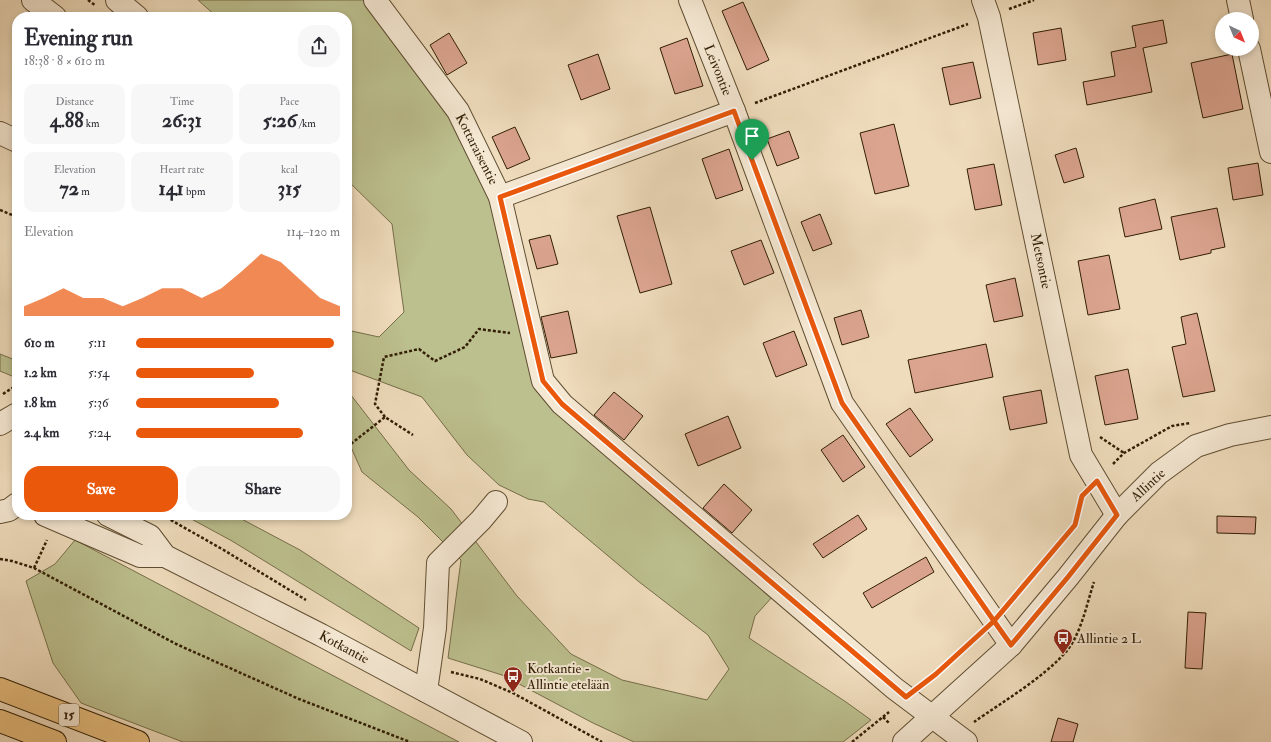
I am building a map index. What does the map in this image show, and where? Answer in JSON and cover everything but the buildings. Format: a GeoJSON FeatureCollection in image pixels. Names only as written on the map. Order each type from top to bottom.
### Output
{"type":"FeatureCollection","features":[{"type":"Feature","properties":{"kind":"highway","name":"15"},"geometry":{"type":"LineString","coordinates":[[0,689],[138,742]]}},
{"type":"Feature","properties":{"kind":"highway","name":"15"},"geometry":{"type":"LineString","coordinates":[[0,721],[56,742]]}},
{"type":"Feature","properties":{"kind":"street"},"geometry":{"type":"LineString","coordinates":[[33,0],[49,12]]}},
{"type":"Feature","properties":{"kind":"street"},"geometry":{"type":"LineString","coordinates":[[117,0],[131,12]]}},
{"type":"Feature","properties":{"kind":"street","name":"Kottaraisentie"},"geometry":{"type":"LineString","coordinates":[[375,0],[458,111],[500,197],[543,381],[562,404],[906,697],[961,738]]}},
{"type":"Feature","properties":{"kind":"street","name":"Leivontie"},"geometry":{"type":"LineString","coordinates":[[690,0],[734,111],[842,403],[1011,645]]}},
{"type":"Feature","properties":{"kind":"street"},"geometry":{"type":"LineString","coordinates":[[1238,0],[1241,12]]}},
{"type":"Feature","properties":{"kind":"street","name":"Metsontie"},"geometry":{"type":"LineString","coordinates":[[986,8],[1081,455],[1117,515]]}},
{"type":"Feature","properties":{"kind":"street"},"geometry":{"type":"LineString","coordinates":[[1250,56],[1271,152]]}},
{"type":"Feature","properties":{"kind":"street"},"geometry":{"type":"LineString","coordinates":[[500,197],[734,111]]}},
{"type":"Feature","properties":{"kind":"street"},"geometry":{"type":"LineString","coordinates":[[0,133],[12,139]]}},
{"type":"Feature","properties":{"kind":"street"},"geometry":{"type":"LineString","coordinates":[[0,425],[12,417]]}},
{"type":"Feature","properties":{"kind":"street"},"geometry":{"type":"LineString","coordinates":[[0,425],[12,431]]}},
{"type":"Feature","properties":{"kind":"street","name":"Allintie"},"geometry":{"type":"LineString","coordinates":[[904,742],[1011,645],[1068,577],[1117,515],[1159,473],[1196,446],[1230,435],[1271,427]]}},
{"type":"Feature","properties":{"kind":"street"},"geometry":{"type":"LineString","coordinates":[[426,691],[435,628],[438,564],[481,520],[496,502]]}},
{"type":"Feature","properties":{"kind":"street","name":"Kotkantie"},"geometry":{"type":"LineString","coordinates":[[118,520],[150,536],[165,556],[321,635],[521,742]]}},
{"type":"Feature","properties":{"kind":"street","name":"Kotkantie"},"geometry":{"type":"LineString","coordinates":[[48,524],[140,556],[165,556]]}},
{"type":"Feature","properties":{"kind":"path"},"geometry":{"type":"LineString","coordinates":[[734,111],[986,8],[1034,0]]}},
{"type":"Feature","properties":{"kind":"path"},"geometry":{"type":"LineString","coordinates":[[0,210],[12,215]]}},
{"type":"Feature","properties":{"kind":"path"},"geometry":{"type":"LineString","coordinates":[[413,435],[385,417],[375,404],[384,357],[418,349],[435,361],[465,347],[479,329],[532,336]]}},
{"type":"Feature","properties":{"kind":"path"},"geometry":{"type":"LineString","coordinates":[[0,397],[12,388]]}},
{"type":"Feature","properties":{"kind":"path"},"geometry":{"type":"LineString","coordinates":[[352,443],[385,417]]}},
{"type":"Feature","properties":{"kind":"path"},"geometry":{"type":"LineString","coordinates":[[852,742],[936,674],[994,621],[1075,525],[1082,496],[1124,453],[1172,426],[1195,422]]}},
{"type":"Feature","properties":{"kind":"path"},"geometry":{"type":"LineString","coordinates":[[171,520],[222,548],[308,602]]}},
{"type":"Feature","properties":{"kind":"path"},"geometry":{"type":"LineString","coordinates":[[34,568],[48,524]]}},
{"type":"Feature","properties":{"kind":"path"},"geometry":{"type":"LineString","coordinates":[[0,559],[34,568],[176,644],[299,699],[410,742]]}},
{"type":"Feature","properties":{"kind":"path"},"geometry":{"type":"LineString","coordinates":[[961,738],[1043,674],[1063,655],[1075,639],[1096,578]]}},
{"type":"Feature","properties":{"kind":"path"},"geometry":{"type":"LineString","coordinates":[[429,668],[480,679],[494,684],[602,742]]}},
{"type":"Feature","properties":{"kind":"green space"},"geometry":{"type":"Polygon","coordinates":[[[198,0],[365,0],[448,112],[491,199],[534,386],[568,422],[774,595],[755,616],[749,638],[871,720],[843,742],[634,742],[593,723],[502,675],[448,658],[461,560],[418,517],[362,472],[352,449],[352,396],[409,470],[451,509],[517,596],[571,654],[622,680],[707,700],[729,669],[708,635],[638,581],[544,502],[528,499],[499,485],[467,455],[422,397],[352,371],[352,331],[379,337],[404,312],[392,224],[352,185],[352,12],[211,12],[198,0]]]}},
{"type":"Feature","properties":{"kind":"green space"},"geometry":{"type":"Polygon","coordinates":[[[0,354],[12,359],[12,376],[0,371],[0,354]]]}},
{"type":"Feature","properties":{"kind":"green space"},"geometry":{"type":"Polygon","coordinates":[[[193,520],[243,520],[300,550],[419,628],[411,651],[232,541],[193,520]]]}},
{"type":"Feature","properties":{"kind":"green space"},"geometry":{"type":"Polygon","coordinates":[[[75,540],[459,742],[183,742],[81,703],[53,663],[26,581],[55,564],[75,540]]]}},
{"type":"Feature","properties":{"kind":"place","name":"Allintie 2 L"},"geometry":{"type":"Point","coordinates":[1063,655]}},
{"type":"Feature","properties":{"kind":"place","name":"Kotkantie - Allintie etelään"},"geometry":{"type":"Point","coordinates":[513,693]}},
{"type":"Feature","properties":{"kind":"route"},"geometry":{"type":"LineString","coordinates":[[752,160],[734,111],[500,197],[543,381],[562,404],[906,697],[936,674],[994,621],[1011,645],[1068,577],[1117,515],[1097,481],[1082,496],[1075,525],[994,621],[842,403],[752,160]]}}]}
